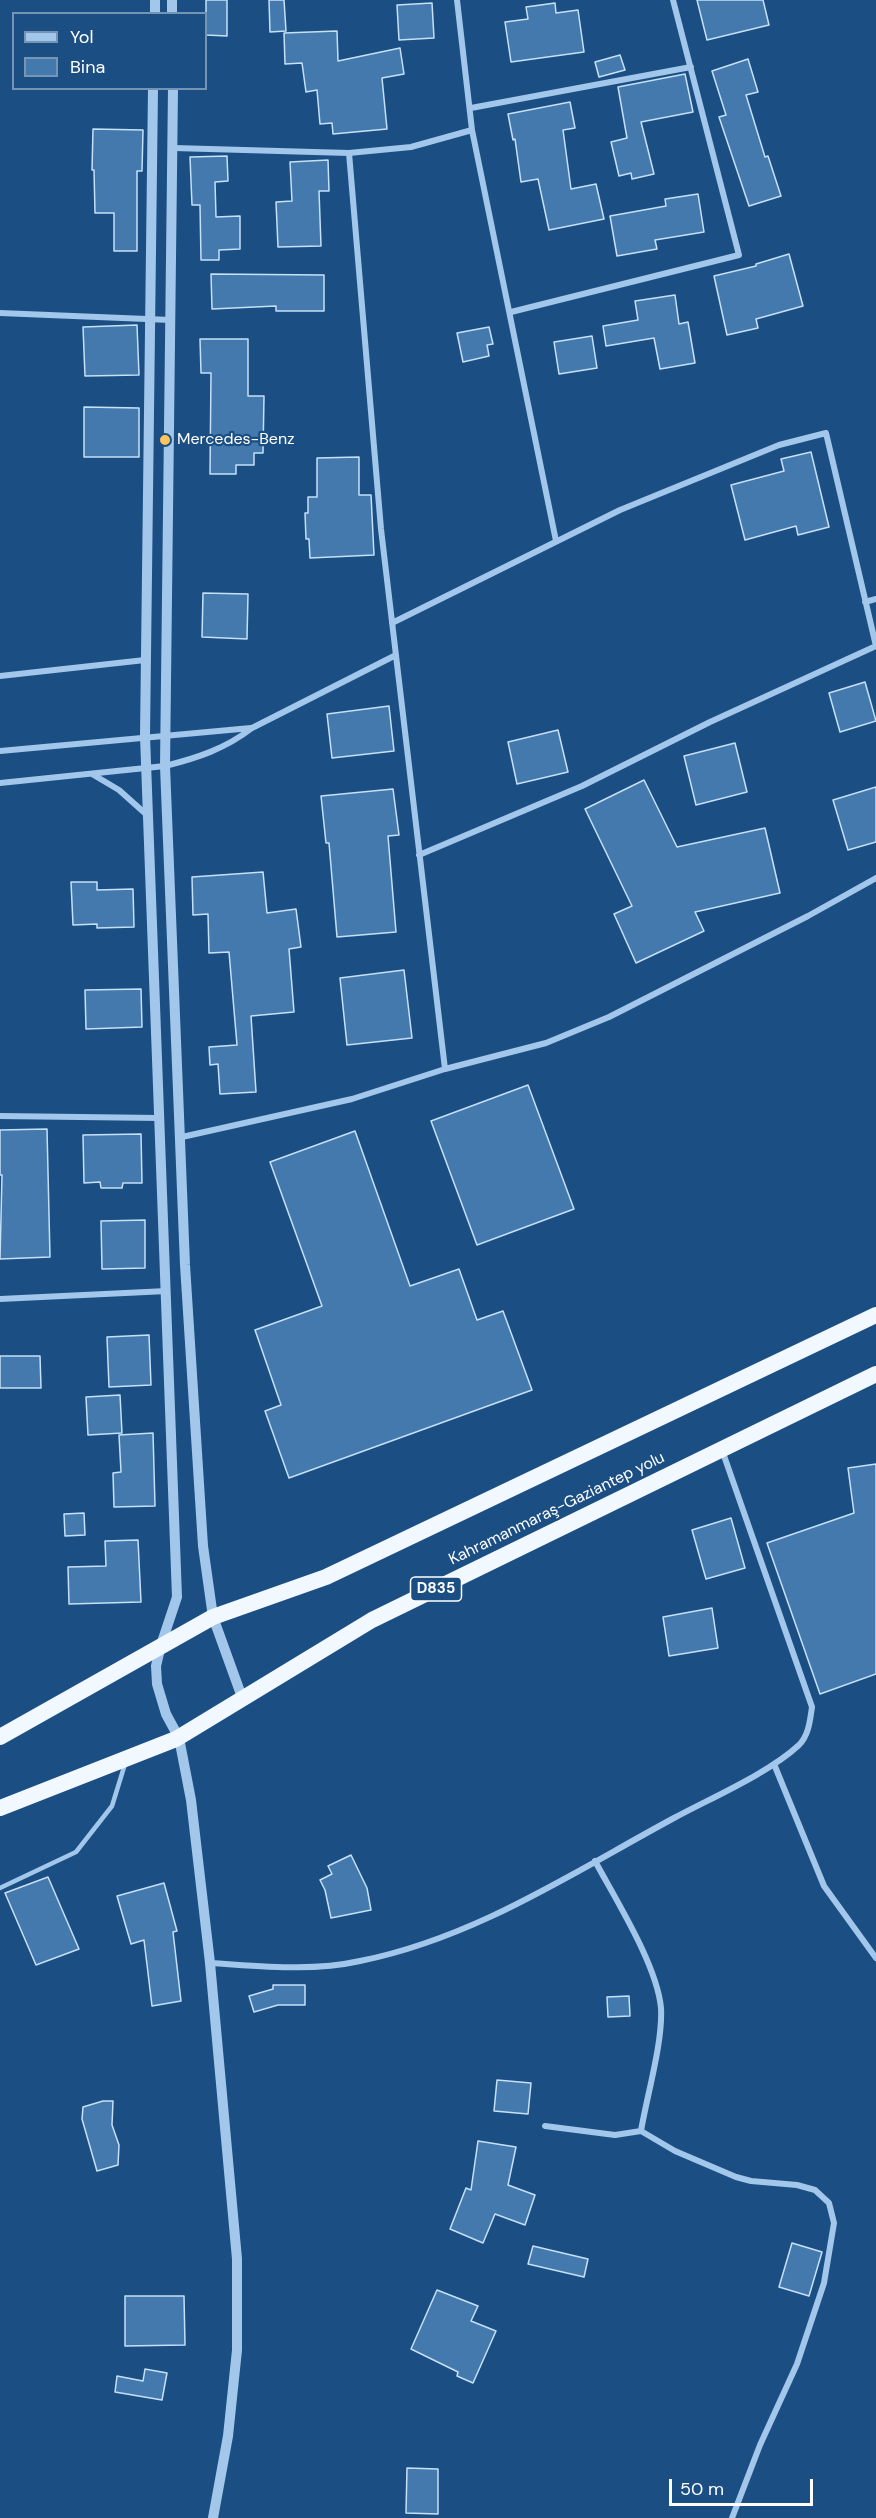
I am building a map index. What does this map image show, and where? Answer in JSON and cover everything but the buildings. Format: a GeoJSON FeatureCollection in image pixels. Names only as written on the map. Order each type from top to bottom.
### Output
{"type":"FeatureCollection","features":[{"type":"Feature","properties":{"kind":"highway"},"geometry":{"type":"LineString","coordinates":[[0,1737],[213,1617],[326,1577],[876,1315]]}},
{"type":"Feature","properties":{"kind":"highway","name":"Kahramanmaraş-Gaziantep yolu"},"geometry":{"type":"LineString","coordinates":[[0,1808],[179,1738],[372,1620],[876,1374]]}},
{"type":"Feature","properties":{"kind":"street"},"geometry":{"type":"LineString","coordinates":[[457,0],[472,130],[556,541]]}},
{"type":"Feature","properties":{"kind":"street"},"geometry":{"type":"LineString","coordinates":[[511,312],[739,255],[673,0]]}},
{"type":"Feature","properties":{"kind":"street"},"geometry":{"type":"LineString","coordinates":[[471,108],[692,67]]}},
{"type":"Feature","properties":{"kind":"street"},"geometry":{"type":"LineString","coordinates":[[153,90],[145,736],[177,1597],[156,1666],[160,1698],[179,1738],[191,1800],[210,1963],[237,2259],[237,2350],[228,2436],[213,2518]]}},
{"type":"Feature","properties":{"kind":"street"},"geometry":{"type":"LineString","coordinates":[[173,90],[165,766],[199,1512],[213,1617],[243,1700]]}},
{"type":"Feature","properties":{"kind":"street"},"geometry":{"type":"LineString","coordinates":[[174,148],[349,153],[411,147],[472,130]]}},
{"type":"Feature","properties":{"kind":"street"},"geometry":{"type":"LineString","coordinates":[[349,153],[381,529],[445,1069]]}},
{"type":"Feature","properties":{"kind":"street"},"geometry":{"type":"LineString","coordinates":[[0,313],[171,320]]}},
{"type":"Feature","properties":{"kind":"street"},"geometry":{"type":"LineString","coordinates":[[392,623],[620,510],[779,444],[826,433],[876,646],[710,722],[582,786],[419,855]]}},
{"type":"Feature","properties":{"kind":"street"},"geometry":{"type":"LineString","coordinates":[[866,602],[876,599]]}},
{"type":"Feature","properties":{"kind":"street"},"geometry":{"type":"LineString","coordinates":[[0,783],[165,766],[213,752],[232,743],[252,728],[396,656]]}},
{"type":"Feature","properties":{"kind":"street"},"geometry":{"type":"LineString","coordinates":[[0,676],[145,660]]}},
{"type":"Feature","properties":{"kind":"street"},"geometry":{"type":"LineString","coordinates":[[0,751],[252,728]]}},
{"type":"Feature","properties":{"kind":"street"},"geometry":{"type":"LineString","coordinates":[[92,774],[119,790],[147,815]]}},
{"type":"Feature","properties":{"kind":"street"},"geometry":{"type":"LineString","coordinates":[[182,1137],[352,1099],[445,1069],[546,1043],[609,1017],[808,916],[876,878]]}},
{"type":"Feature","properties":{"kind":"street"},"geometry":{"type":"LineString","coordinates":[[0,1116],[159,1118]]}},
{"type":"Feature","properties":{"kind":"street"},"geometry":{"type":"LineString","coordinates":[[0,1299],[167,1291]]}},
{"type":"Feature","properties":{"kind":"street"},"geometry":{"type":"LineString","coordinates":[[169,1341],[190,1341]]}},
{"type":"Feature","properties":{"kind":"street"},"geometry":{"type":"LineString","coordinates":[[210,1963],[284,1967],[327,1966],[361,1961],[426,1944],[525,1902],[595,1861],[774,1764],[801,1743],[808,1731],[812,1707],[722,1449]]}},
{"type":"Feature","properties":{"kind":"street"},"geometry":{"type":"LineString","coordinates":[[774,1764],[824,1886],[876,1958]]}},
{"type":"Feature","properties":{"kind":"street"},"geometry":{"type":"LineString","coordinates":[[595,1861],[656,1978],[661,2007],[660,2030],[641,2131]]}},
{"type":"Feature","properties":{"kind":"street"},"geometry":{"type":"LineString","coordinates":[[545,2126],[615,2135],[641,2131],[675,2151],[736,2177],[751,2181],[797,2185],[815,2190],[829,2203],[834,2223],[824,2283],[797,2364],[760,2445],[732,2518]]}},
{"type":"Feature","properties":{"kind":"lane"},"geometry":{"type":"LineString","coordinates":[[0,1888],[76,1852],[112,1806],[126,1759]]}},
{"type":"Feature","properties":{"kind":"place","name":"Mercedes-Benz"},"geometry":{"type":"Point","coordinates":[165,440]}}]}
